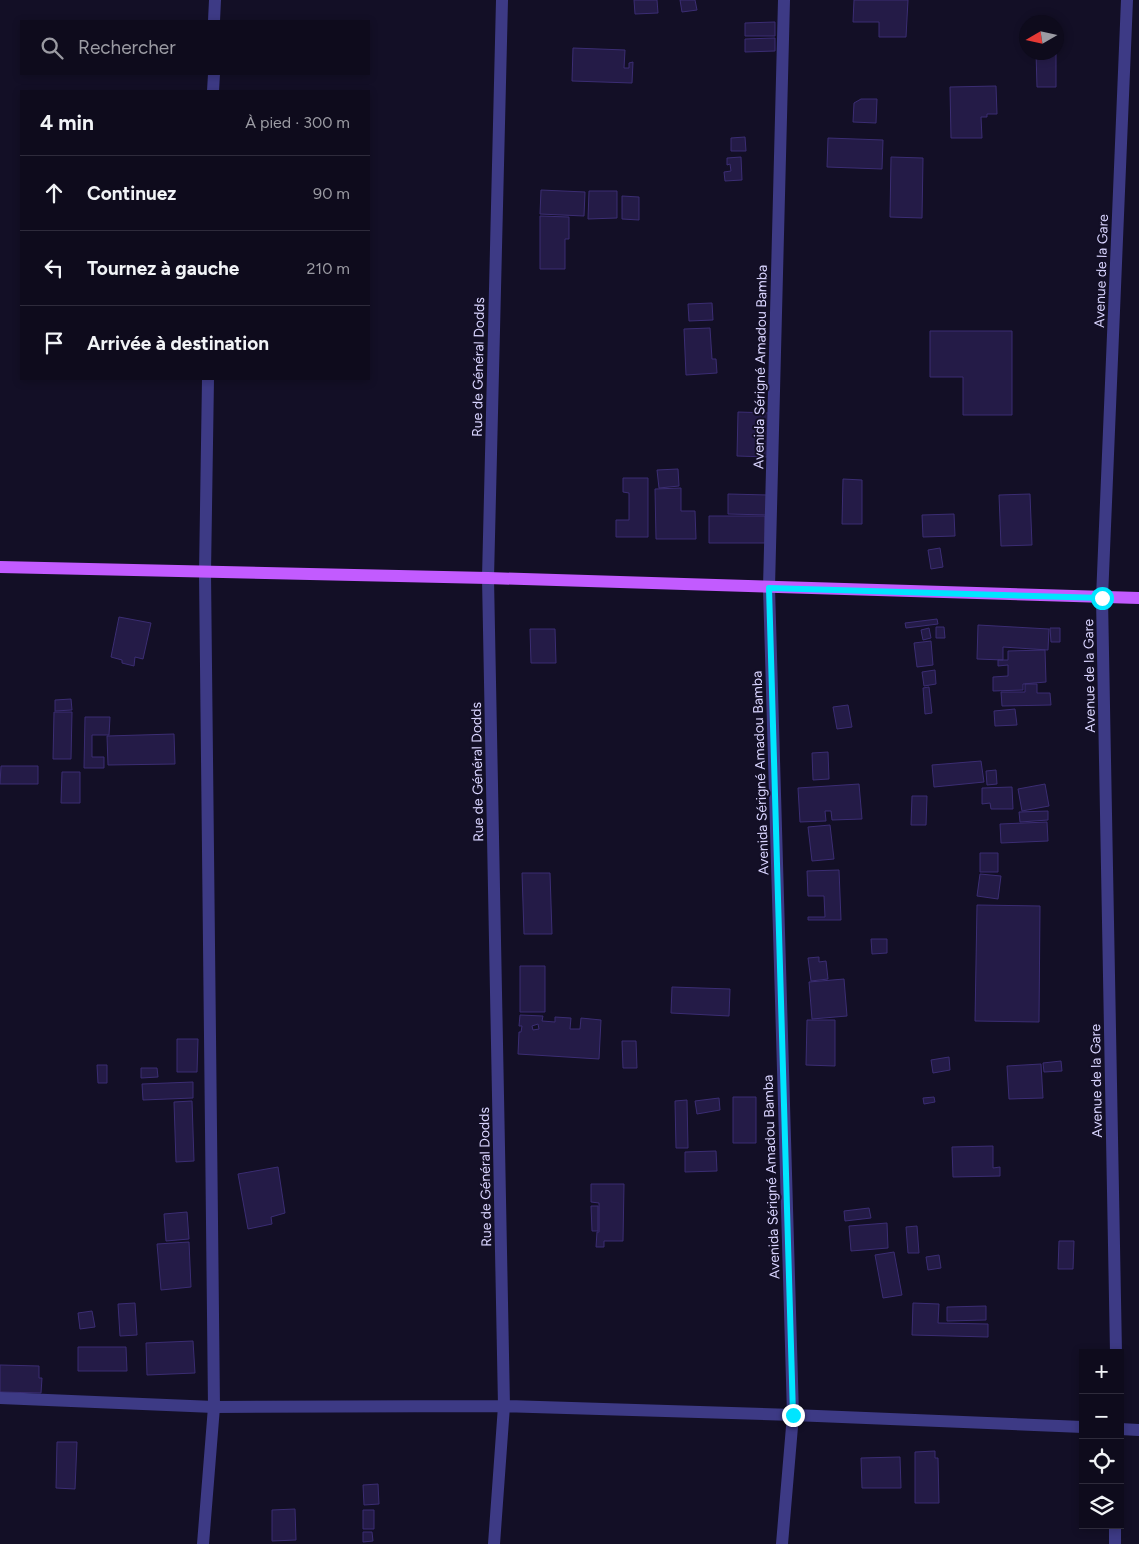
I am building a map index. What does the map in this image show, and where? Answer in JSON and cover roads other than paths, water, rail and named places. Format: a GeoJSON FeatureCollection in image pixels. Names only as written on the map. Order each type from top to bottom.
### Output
{"type":"FeatureCollection","features":[{"type":"Feature","properties":{"kind":"main road"},"geometry":{"type":"LineString","coordinates":[[0,567],[488,578],[1139,598]]}},
{"type":"Feature","properties":{"kind":"street"},"geometry":{"type":"LineString","coordinates":[[214,20],[215,0]]}},
{"type":"Feature","properties":{"kind":"street","name":"Rue de Général Dodds"},"geometry":{"type":"LineString","coordinates":[[494,1544],[504,1406],[488,578],[502,0]]}},
{"type":"Feature","properties":{"kind":"street","name":"Avenida Sérigné Amadou Bamba"},"geometry":{"type":"LineString","coordinates":[[782,1544],[793,1415],[769,588],[784,0]]}},
{"type":"Feature","properties":{"kind":"street","name":"Avenue de la Gare"},"geometry":{"type":"LineString","coordinates":[[1116,1349],[1102,598],[1127,0]]}},
{"type":"Feature","properties":{"kind":"street"},"geometry":{"type":"LineString","coordinates":[[213,90],[214,75]]}},
{"type":"Feature","properties":{"kind":"street"},"geometry":{"type":"LineString","coordinates":[[203,1544],[214,1407],[205,573],[208,380]]}},
{"type":"Feature","properties":{"kind":"street"},"geometry":{"type":"LineString","coordinates":[[0,1398],[214,1407],[504,1406],[1079,1427]]}},
{"type":"Feature","properties":{"kind":"street"},"geometry":{"type":"LineString","coordinates":[[1124,1428],[1139,1430]]}},
{"type":"Feature","properties":{"kind":"street"},"geometry":{"type":"LineString","coordinates":[[1115,1529],[1115,1544]]}}]}
